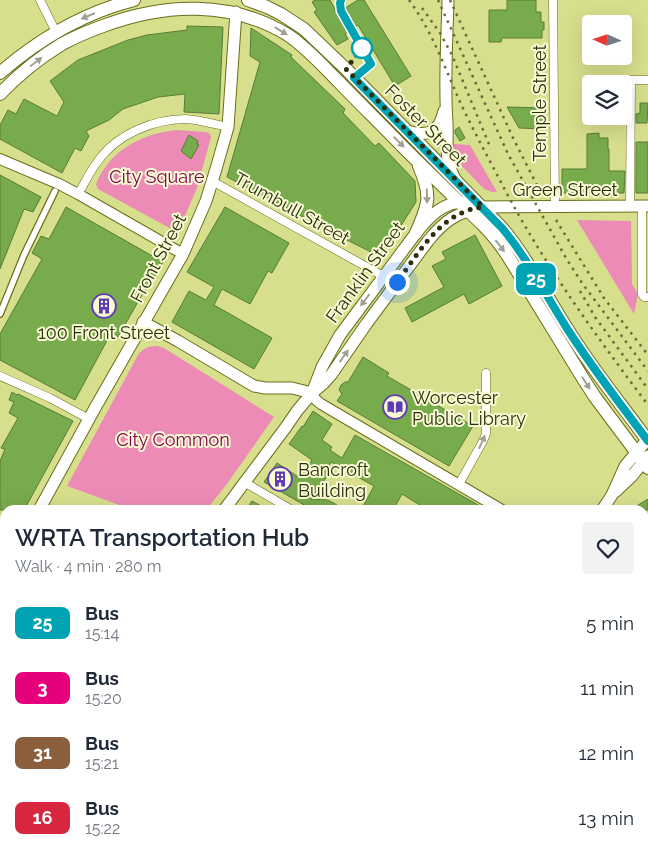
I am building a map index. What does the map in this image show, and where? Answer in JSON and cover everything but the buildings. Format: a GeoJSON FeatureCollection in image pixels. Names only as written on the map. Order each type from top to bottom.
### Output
{"type":"FeatureCollection","features":[{"type":"Feature","properties":{"kind":"main road"},"geometry":{"type":"LineString","coordinates":[[0,74],[14,61],[56,32],[83,18],[134,0]]}},
{"type":"Feature","properties":{"kind":"main road","name":"Foster Street"},"geometry":{"type":"LineString","coordinates":[[248,0],[282,14],[304,29],[483,207],[512,241],[584,355],[648,441]]}},
{"type":"Feature","properties":{"kind":"main road"},"geometry":{"type":"LineString","coordinates":[[448,0],[445,104],[447,160],[456,181]]}},
{"type":"Feature","properties":{"kind":"main road","name":"Foster Street"},"geometry":{"type":"LineString","coordinates":[[0,94],[55,48],[111,23],[148,12],[178,7],[237,6],[288,35],[312,55],[484,226],[503,248],[584,380],[644,460]]}},
{"type":"Feature","properties":{"kind":"main road","name":"Front Street"},"geometry":{"type":"LineString","coordinates":[[42,505],[183,254],[200,216],[228,127],[237,6]]}},
{"type":"Feature","properties":{"kind":"main road"},"geometry":{"type":"LineString","coordinates":[[407,131],[424,134],[437,128],[441,121],[445,104]]}},
{"type":"Feature","properties":{"kind":"main road"},"geometry":{"type":"LineString","coordinates":[[416,160],[428,197],[425,212],[416,233]]}},
{"type":"Feature","properties":{"kind":"main road"},"geometry":{"type":"LineString","coordinates":[[463,206],[474,203],[483,207]]}},
{"type":"Feature","properties":{"kind":"main road","name":"Franklin Street"},"geometry":{"type":"LineString","coordinates":[[312,393],[322,367],[340,335],[416,233],[433,214],[447,205],[463,206]]}},
{"type":"Feature","properties":{"kind":"main road","name":"Franklin Street"},"geometry":{"type":"LineString","coordinates":[[228,505],[297,410],[331,375],[367,323],[436,231],[463,206]]}},
{"type":"Feature","properties":{"kind":"main road","name":"Green Street"},"geometry":{"type":"LineString","coordinates":[[483,207],[640,206]]}},
{"type":"Feature","properties":{"kind":"main road"},"geometry":{"type":"LineString","coordinates":[[144,322],[254,386],[292,388],[312,393]]}},
{"type":"Feature","properties":{"kind":"main road"},"geometry":{"type":"LineString","coordinates":[[605,505],[625,466],[644,460],[648,441]]}},
{"type":"Feature","properties":{"kind":"street"},"geometry":{"type":"LineString","coordinates":[[40,0],[56,32]]}},
{"type":"Feature","properties":{"kind":"street","name":"Temple Street"},"geometry":{"type":"LineString","coordinates":[[553,0],[554,207]]}},
{"type":"Feature","properties":{"kind":"street"},"geometry":{"type":"LineString","coordinates":[[648,80],[631,80],[640,206],[642,294],[644,297],[648,297]]}},
{"type":"Feature","properties":{"kind":"street"},"geometry":{"type":"LineString","coordinates":[[78,194],[97,161],[113,144],[129,134],[166,121],[204,121],[228,127]]}},
{"type":"Feature","properties":{"kind":"street"},"geometry":{"type":"LineString","coordinates":[[0,159],[78,194],[183,254]]}},
{"type":"Feature","properties":{"kind":"street","name":"Trumbull Street"},"geometry":{"type":"LineString","coordinates":[[212,181],[384,276]]}},
{"type":"Feature","properties":{"kind":"street"},"geometry":{"type":"LineString","coordinates":[[0,314],[24,255],[55,191]]}},
{"type":"Feature","properties":{"kind":"street"},"geometry":{"type":"LineString","coordinates":[[458,484],[484,442],[486,434],[486,372]]}},
{"type":"Feature","properties":{"kind":"street"},"geometry":{"type":"LineString","coordinates":[[0,376],[50,398],[89,419]]}},
{"type":"Feature","properties":{"kind":"street"},"geometry":{"type":"LineString","coordinates":[[312,393],[321,404],[494,505]]}},
{"type":"Feature","properties":{"kind":"street"},"geometry":{"type":"LineString","coordinates":[[244,482],[283,505]]}},
{"type":"Feature","properties":{"kind":"green space","name":"City Square"},"geometry":{"type":"Polygon","coordinates":[[[176,130],[206,132],[211,137],[197,188],[179,229],[175,231],[98,189],[96,184],[109,162],[128,146],[151,135],[176,130]]]}},
{"type":"Feature","properties":{"kind":"green space"},"geometry":{"type":"Polygon","coordinates":[[[453,144],[470,145],[497,192],[484,189],[455,159],[453,144]]]}},
{"type":"Feature","properties":{"kind":"green space"},"geometry":{"type":"Polygon","coordinates":[[[577,220],[631,221],[632,284],[638,294],[634,314],[577,220]]]}},
{"type":"Feature","properties":{"kind":"green space","name":"City Common"},"geometry":{"type":"Polygon","coordinates":[[[151,346],[164,348],[274,417],[210,505],[119,505],[67,486],[138,355],[151,346]]]}},
{"type":"Feature","properties":{"kind":"railway"},"geometry":{"type":"LineString","coordinates":[[409,0],[438,50],[465,113],[537,246],[572,301],[648,405]]}},
{"type":"Feature","properties":{"kind":"railway"},"geometry":{"type":"LineString","coordinates":[[438,0],[508,154],[566,258],[582,283],[648,371]]}},
{"type":"Feature","properties":{"kind":"railway"},"geometry":{"type":"LineString","coordinates":[[450,0],[514,140],[540,191]]}},
{"type":"Feature","properties":{"kind":"railway"},"geometry":{"type":"LineString","coordinates":[[422,8],[440,33],[452,55],[491,149]]}},
{"type":"Feature","properties":{"kind":"railway"},"geometry":{"type":"LineString","coordinates":[[556,220],[604,298],[648,355]]}},
{"type":"Feature","properties":{"kind":"railway"},"geometry":{"type":"LineString","coordinates":[[580,291],[595,317],[648,389]]}},
{"type":"Feature","properties":{"kind":"bus line","name":"25"},"geometry":{"type":"LineString","coordinates":[[341,0],[341,11],[371,64],[354,78],[483,207],[507,234],[584,355],[648,441]]}},
{"type":"Feature","properties":{"kind":"place","name":"100 Front Street"},"geometry":{"type":"Point","coordinates":[104,306]}},
{"type":"Feature","properties":{"kind":"place","name":"Worcester Public Library"},"geometry":{"type":"Point","coordinates":[395,407]}},
{"type":"Feature","properties":{"kind":"place","name":"Bancroft Building"},"geometry":{"type":"Point","coordinates":[280,479]}},
{"type":"Feature","properties":{"kind":"route"},"geometry":{"type":"LineString","coordinates":[[362,48],[346,69],[483,207],[467,210],[446,222],[436,231],[397,282]]}}]}
